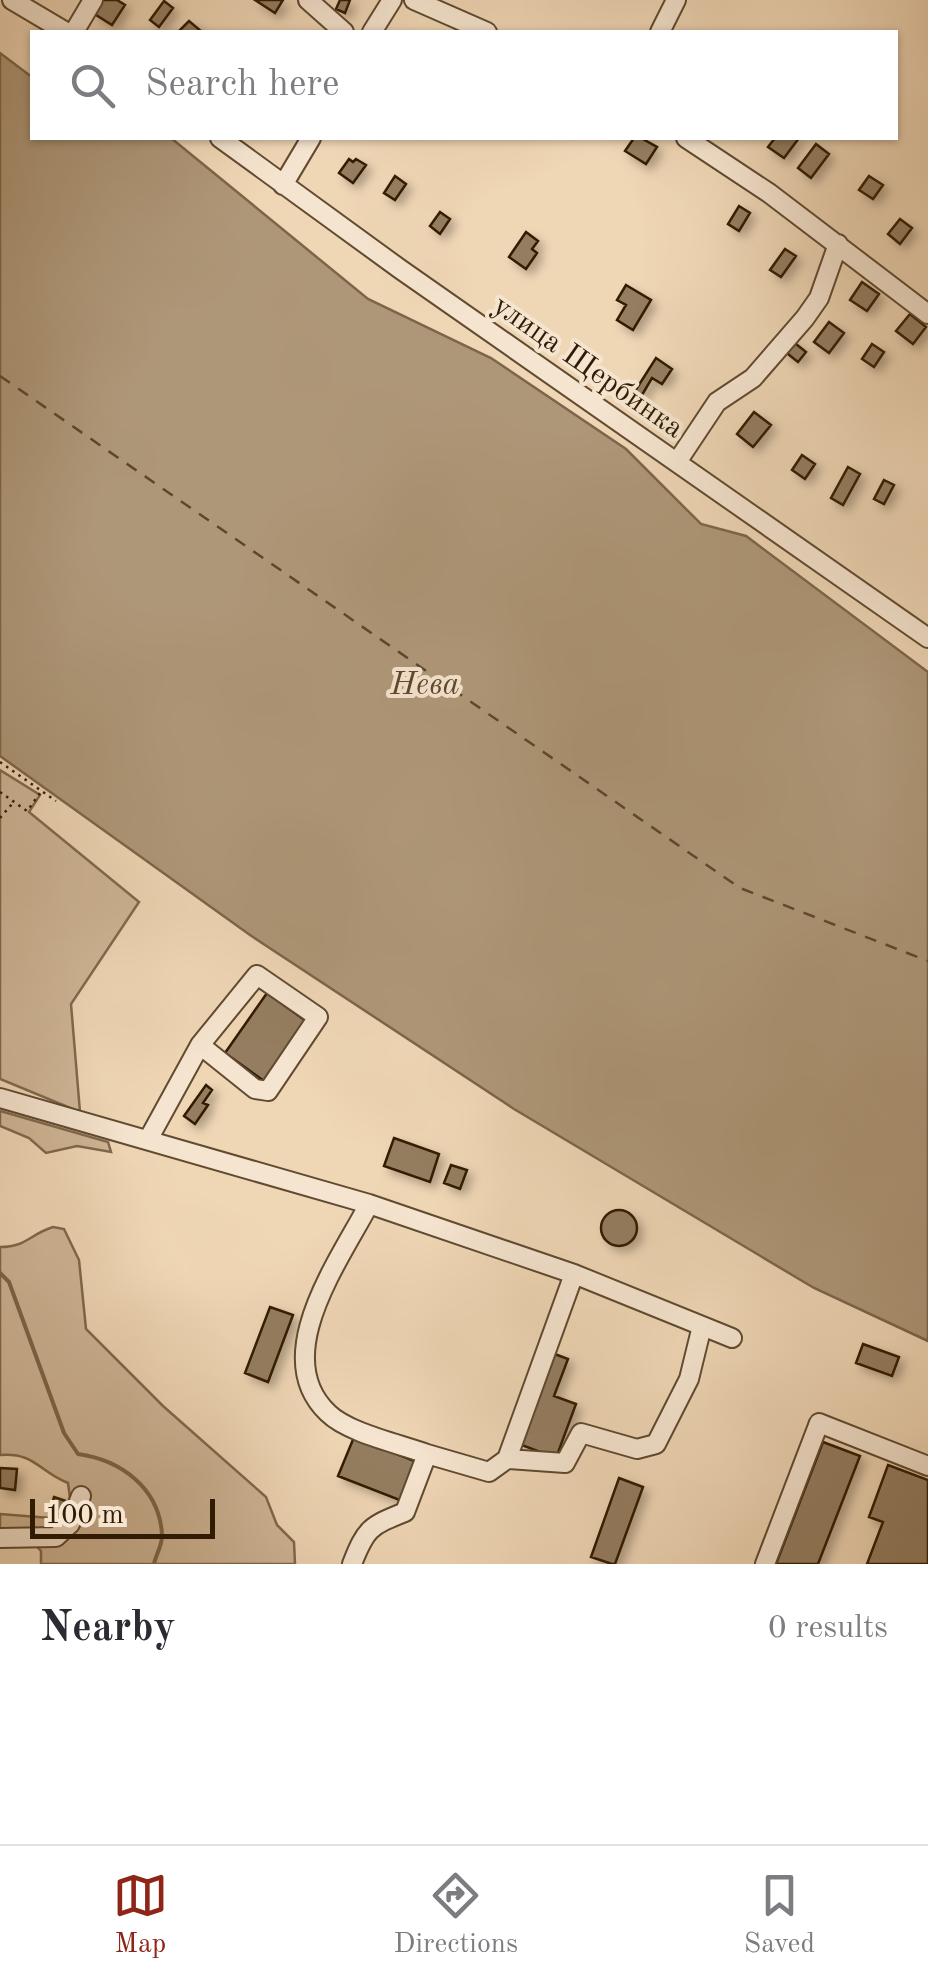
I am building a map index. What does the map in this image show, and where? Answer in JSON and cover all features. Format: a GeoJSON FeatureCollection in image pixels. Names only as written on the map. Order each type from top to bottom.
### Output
{"type":"FeatureCollection","features":[{"type":"Feature","properties":{"kind":"street"},"geometry":{"type":"LineString","coordinates":[[12,0],[63,30]]}},
{"type":"Feature","properties":{"kind":"street"},"geometry":{"type":"LineString","coordinates":[[75,30],[93,0]]}},
{"type":"Feature","properties":{"kind":"street"},"geometry":{"type":"LineString","coordinates":[[308,0],[342,30]]}},
{"type":"Feature","properties":{"kind":"street"},"geometry":{"type":"LineString","coordinates":[[373,30],[392,0]]}},
{"type":"Feature","properties":{"kind":"street"},"geometry":{"type":"LineString","coordinates":[[414,0],[482,30]]}},
{"type":"Feature","properties":{"kind":"street"},"geometry":{"type":"LineString","coordinates":[[661,30],[676,0]]}},
{"type":"Feature","properties":{"kind":"street","name":"улица Щербинка"},"geometry":{"type":"LineString","coordinates":[[223,140],[928,638]]}},
{"type":"Feature","properties":{"kind":"street"},"geometry":{"type":"LineString","coordinates":[[283,185],[309,140]]}},
{"type":"Feature","properties":{"kind":"street"},"geometry":{"type":"LineString","coordinates":[[689,140],[838,244],[928,314]]}},
{"type":"Feature","properties":{"kind":"street"},"geometry":{"type":"LineString","coordinates":[[677,462],[717,402],[753,378],[805,318],[819,298],[838,244]]}},
{"type":"Feature","properties":{"kind":"street"},"geometry":{"type":"LineString","coordinates":[[149,1138],[200,1045],[257,975],[318,1017],[268,1091],[255,1089],[200,1045]]}},
{"type":"Feature","properties":{"kind":"street"},"geometry":{"type":"LineString","coordinates":[[0,1098],[369,1204],[574,1274],[732,1338]]}},
{"type":"Feature","properties":{"kind":"street"},"geometry":{"type":"LineString","coordinates":[[369,1204],[304,1338],[304,1366],[326,1412],[343,1423],[427,1454],[489,1472],[506,1459],[574,1274]]}},
{"type":"Feature","properties":{"kind":"street"},"geometry":{"type":"LineString","coordinates":[[506,1459],[564,1464],[581,1433],[636,1450],[656,1444],[688,1379],[702,1326]]}},
{"type":"Feature","properties":{"kind":"street"},"geometry":{"type":"LineString","coordinates":[[765,1564],[818,1423],[928,1466]]}},
{"type":"Feature","properties":{"kind":"street"},"geometry":{"type":"LineString","coordinates":[[352,1564],[371,1526],[405,1512],[427,1454]]}},
{"type":"Feature","properties":{"kind":"street"},"geometry":{"type":"LineString","coordinates":[[0,1538],[56,1537],[70,1524],[81,1496]]}},
{"type":"Feature","properties":{"kind":"path"},"geometry":{"type":"LineString","coordinates":[[0,762],[56,801]]}},
{"type":"Feature","properties":{"kind":"path"},"geometry":{"type":"LineString","coordinates":[[0,792],[27,811],[42,791]]}},
{"type":"Feature","properties":{"kind":"path"},"geometry":{"type":"LineString","coordinates":[[0,818],[14,802]]}},
{"type":"Feature","properties":{"kind":"shaded area"},"geometry":{"type":"Polygon","coordinates":[[[0,770],[40,795],[29,812],[139,902],[71,1004],[80,1112],[0,1079],[0,770]]]}},
{"type":"Feature","properties":{"kind":"shaded area"},"geometry":{"type":"Polygon","coordinates":[[[0,1111],[108,1142],[111,1152],[77,1146],[46,1153],[29,1138],[0,1126],[0,1111]]]}},
{"type":"Feature","properties":{"kind":"shaded area"},"geometry":{"type":"Polygon","coordinates":[[[53,1227],[64,1229],[79,1260],[86,1329],[163,1406],[266,1497],[277,1525],[294,1542],[295,1564],[41,1564],[41,1551],[28,1537],[0,1535],[0,1514],[63,1519],[70,1498],[68,1483],[29,1460],[0,1455],[0,1247],[23,1243],[53,1227]]]}},
{"type":"Feature","properties":{"kind":"water","name":"Нева"},"geometry":{"type":"Polygon","coordinates":[[[0,53],[30,76],[30,140],[173,140],[368,299],[491,358],[626,449],[701,524],[746,536],[928,672],[928,1341],[814,1288],[514,1109],[250,935],[0,756],[0,53]]]}},
{"type":"Feature","properties":{"kind":"building"},"geometry":{"type":"Polygon","coordinates":[[[101,0],[117,0],[125,5],[112,25],[93,13],[101,0]]]}},
{"type":"Feature","properties":{"kind":"building"},"geometry":{"type":"Polygon","coordinates":[[[255,0],[283,0],[275,13],[255,0]]]}},
{"type":"Feature","properties":{"kind":"building"},"geometry":{"type":"Polygon","coordinates":[[[340,0],[350,0],[345,13],[336,9],[340,0]]]}},
{"type":"Feature","properties":{"kind":"building"},"geometry":{"type":"Polygon","coordinates":[[[164,1],[173,8],[159,27],[150,20],[164,1]]]}},
{"type":"Feature","properties":{"kind":"building"},"geometry":{"type":"Polygon","coordinates":[[[189,21],[200,30],[180,30],[189,21]]]}},
{"type":"Feature","properties":{"kind":"building"},"geometry":{"type":"Polygon","coordinates":[[[633,140],[645,140],[657,147],[646,164],[625,151],[633,140]]]}},
{"type":"Feature","properties":{"kind":"building"},"geometry":{"type":"Polygon","coordinates":[[[773,140],[798,140],[784,158],[768,147],[773,140]]]}},
{"type":"Feature","properties":{"kind":"building"},"geometry":{"type":"Polygon","coordinates":[[[816,144],[829,154],[811,178],[798,168],[816,144]]]}},
{"type":"Feature","properties":{"kind":"building"},"geometry":{"type":"Polygon","coordinates":[[[349,159],[366,165],[353,183],[339,173],[349,159]]]}},
{"type":"Feature","properties":{"kind":"building"},"geometry":{"type":"Polygon","coordinates":[[[395,176],[406,184],[395,200],[384,193],[395,176]]]}},
{"type":"Feature","properties":{"kind":"building"},"geometry":{"type":"Polygon","coordinates":[[[869,176],[883,185],[873,199],[859,190],[869,176]]]}},
{"type":"Feature","properties":{"kind":"building"},"geometry":{"type":"Polygon","coordinates":[[[739,206],[750,213],[739,231],[728,224],[739,206]]]}},
{"type":"Feature","properties":{"kind":"building"},"geometry":{"type":"Polygon","coordinates":[[[440,212],[450,219],[440,234],[430,226],[440,212]]]}},
{"type":"Feature","properties":{"kind":"building"},"geometry":{"type":"Polygon","coordinates":[[[900,219],[912,228],[900,244],[888,234],[900,219]]]}},
{"type":"Feature","properties":{"kind":"building"},"geometry":{"type":"Polygon","coordinates":[[[526,232],[538,241],[532,249],[537,253],[526,269],[509,257],[526,232]]]}},
{"type":"Feature","properties":{"kind":"building"},"geometry":{"type":"Polygon","coordinates":[[[785,249],[796,256],[781,277],[770,270],[785,249]]]}},
{"type":"Feature","properties":{"kind":"building"},"geometry":{"type":"Polygon","coordinates":[[[862,282],[879,294],[867,311],[850,300],[862,282]]]}},
{"type":"Feature","properties":{"kind":"building"},"geometry":{"type":"Polygon","coordinates":[[[626,285],[651,300],[633,330],[617,320],[626,305],[617,300],[626,285]]]}},
{"type":"Feature","properties":{"kind":"building"},"geometry":{"type":"Polygon","coordinates":[[[910,314],[926,327],[913,344],[896,331],[910,314]]]}},
{"type":"Feature","properties":{"kind":"building"},"geometry":{"type":"Polygon","coordinates":[[[829,322],[844,333],[829,353],[814,342],[829,322]]]}},
{"type":"Feature","properties":{"kind":"building"},"geometry":{"type":"Polygon","coordinates":[[[791,340],[806,352],[798,362],[783,350],[791,340]]]}},
{"type":"Feature","properties":{"kind":"building"},"geometry":{"type":"Polygon","coordinates":[[[872,344],[884,352],[874,367],[862,359],[872,344]]]}},
{"type":"Feature","properties":{"kind":"building"},"geometry":{"type":"Polygon","coordinates":[[[656,358],[672,369],[662,384],[652,378],[642,395],[635,391],[656,358]]]}},
{"type":"Feature","properties":{"kind":"building"},"geometry":{"type":"Polygon","coordinates":[[[754,412],[771,425],[753,447],[737,434],[754,412]]]}},
{"type":"Feature","properties":{"kind":"building"},"geometry":{"type":"Polygon","coordinates":[[[802,455],[815,464],[805,479],[792,470],[802,455]]]}},
{"type":"Feature","properties":{"kind":"building"},"geometry":{"type":"Polygon","coordinates":[[[848,467],[860,474],[843,505],[831,498],[848,467]]]}},
{"type":"Feature","properties":{"kind":"building"},"geometry":{"type":"Polygon","coordinates":[[[884,480],[894,485],[884,504],[874,499],[884,480]]]}},
{"type":"Feature","properties":{"kind":"building"},"geometry":{"type":"Polygon","coordinates":[[[267,993],[306,1021],[264,1081],[225,1053],[267,993]]]}},
{"type":"Feature","properties":{"kind":"building"},"geometry":{"type":"Polygon","coordinates":[[[206,1085],[212,1090],[203,1103],[208,1105],[195,1124],[184,1116],[206,1085]]]}},
{"type":"Feature","properties":{"kind":"building"},"geometry":{"type":"Polygon","coordinates":[[[394,1138],[439,1154],[430,1182],[384,1166],[394,1138]]]}},
{"type":"Feature","properties":{"kind":"building"},"geometry":{"type":"Polygon","coordinates":[[[451,1165],[467,1170],[460,1189],[444,1183],[451,1165]]]}},
{"type":"Feature","properties":{"kind":"building"},"geometry":{"type":"Polygon","coordinates":[[[619,1210],[632,1215],[637,1228],[632,1241],[619,1246],[606,1241],[601,1228],[606,1215],[619,1210]]]}},
{"type":"Feature","properties":{"kind":"building"},"geometry":{"type":"Polygon","coordinates":[[[270,1307],[293,1315],[268,1382],[245,1373],[270,1307]]]}},
{"type":"Feature","properties":{"kind":"building"},"geometry":{"type":"Polygon","coordinates":[[[863,1344],[899,1357],[892,1376],[856,1363],[863,1344]]]}},
{"type":"Feature","properties":{"kind":"building"},"geometry":{"type":"Polygon","coordinates":[[[552,1353],[568,1359],[554,1396],[576,1404],[556,1458],[519,1444],[552,1353]]]}},
{"type":"Feature","properties":{"kind":"building"},"geometry":{"type":"Polygon","coordinates":[[[354,1437],[417,1462],[402,1501],[338,1476],[354,1437]]]}},
{"type":"Feature","properties":{"kind":"building"},"geometry":{"type":"Polygon","coordinates":[[[823,1442],[860,1456],[818,1564],[776,1564],[823,1442]]]}},
{"type":"Feature","properties":{"kind":"building"},"geometry":{"type":"Polygon","coordinates":[[[888,1465],[928,1480],[928,1564],[867,1564],[883,1522],[869,1517],[888,1465]]]}},
{"type":"Feature","properties":{"kind":"building"},"geometry":{"type":"Polygon","coordinates":[[[0,1468],[17,1469],[15,1490],[0,1488],[0,1468]]]}},
{"type":"Feature","properties":{"kind":"building"},"geometry":{"type":"Polygon","coordinates":[[[619,1478],[643,1487],[612,1564],[591,1557],[619,1478]]]}},
{"type":"Feature","properties":{"kind":"building"},"geometry":{"type":"Polygon","coordinates":[[[54,1497],[66,1501],[61,1515],[50,1511],[54,1497]]]}},
{"type":"Feature","properties":{"kind":"waterway"},"geometry":{"type":"LineString","coordinates":[[0,1273],[9,1282],[64,1433],[78,1454],[123,1470],[154,1503],[162,1538],[154,1564]]}},
{"type":"Feature","properties":{"kind":"ferry route"},"geometry":{"type":"LineString","coordinates":[[0,376],[740,888],[928,961]]}}]}
